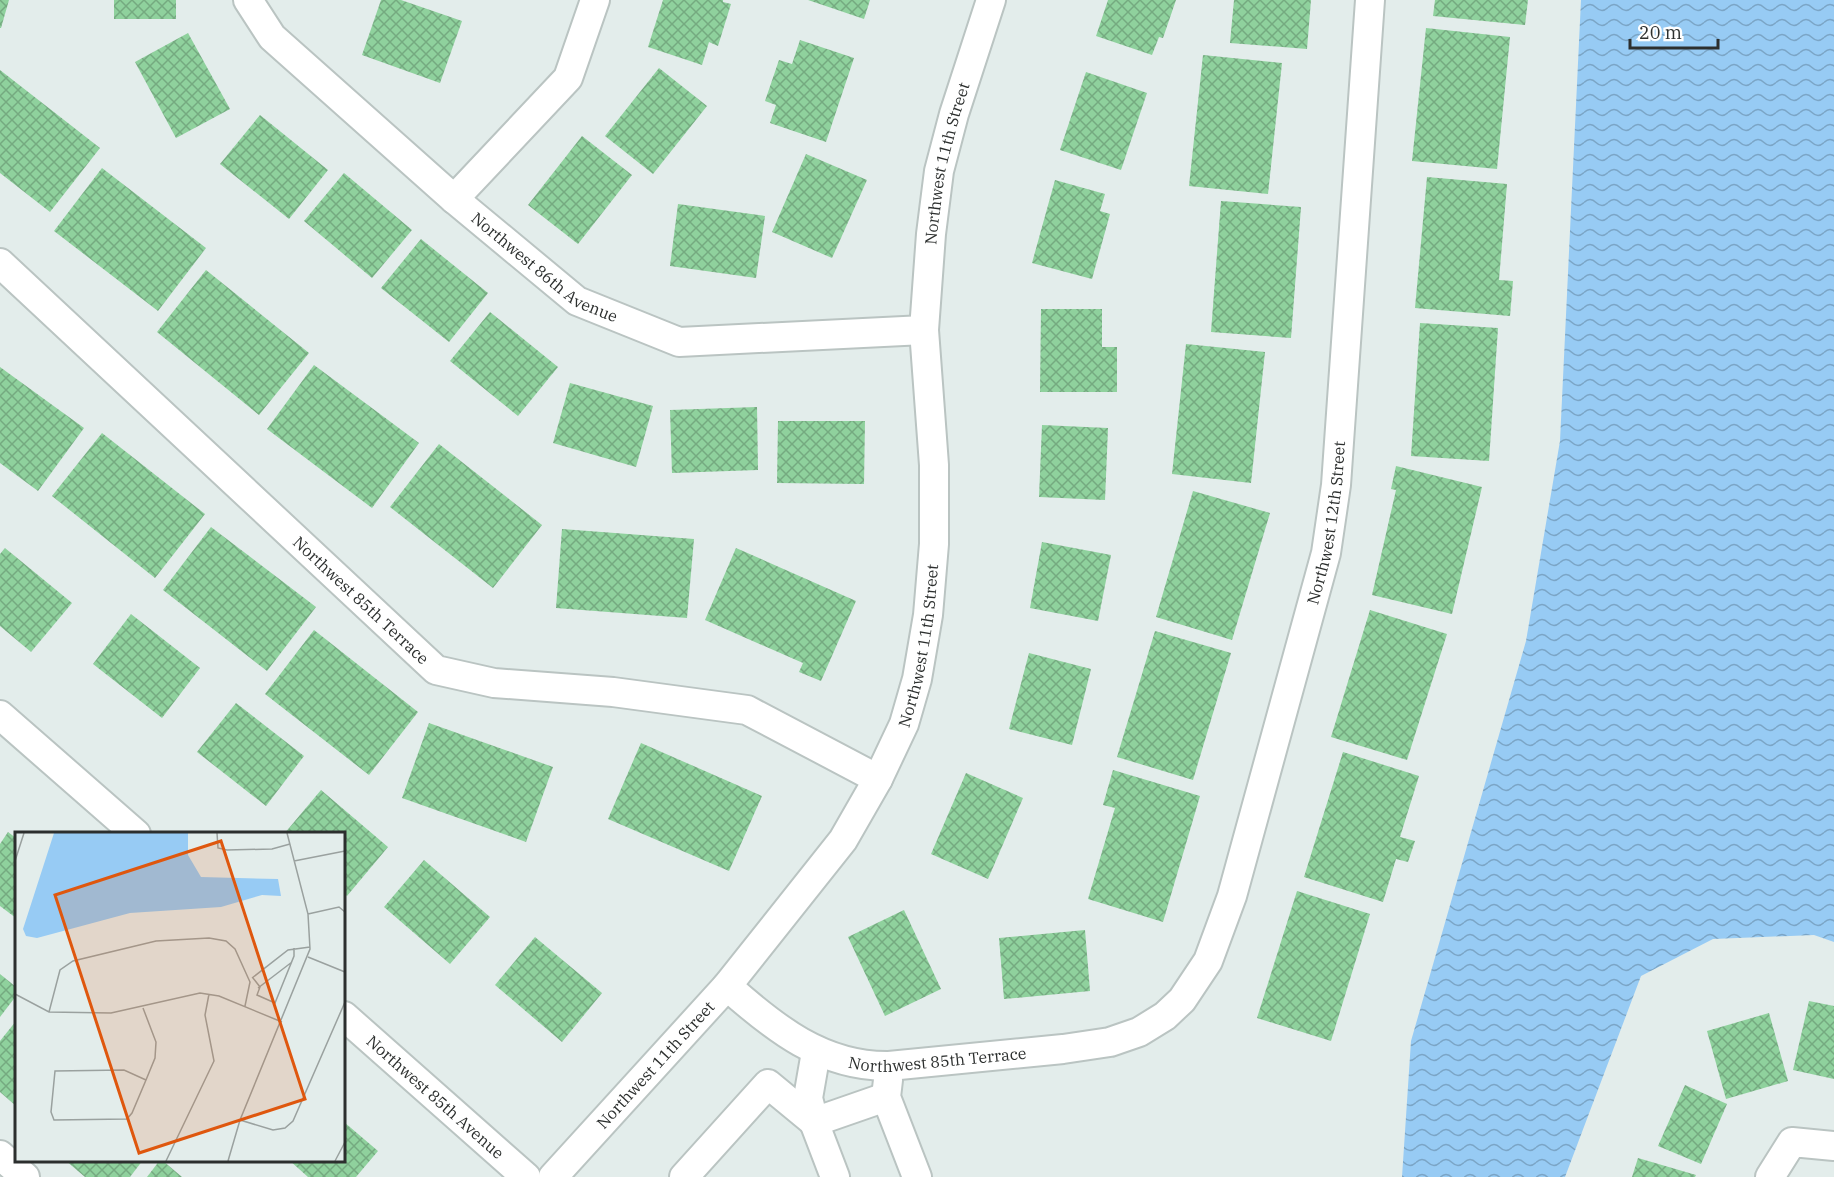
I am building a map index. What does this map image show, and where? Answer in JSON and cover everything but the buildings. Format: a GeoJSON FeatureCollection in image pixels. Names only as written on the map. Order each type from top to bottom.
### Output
{"type":"FeatureCollection","features":[{"type":"Feature","properties":{"kind":"street","name":"Northwest 86th Avenue"},"geometry":{"type":"LineString","coordinates":[[248,0],[272,37],[454,199],[578,301],[679,342],[924,330]]}},
{"type":"Feature","properties":{"kind":"street"},"geometry":{"type":"LineString","coordinates":[[454,199],[568,78],[595,0]]}},
{"type":"Feature","properties":{"kind":"street","name":"Northwest 11th Street"},"geometry":{"type":"LineString","coordinates":[[553,1177],[727,986],[843,840],[878,779],[907,712],[917,679],[928,615],[934,544],[934,488],[924,330],[931,234],[939,171],[954,114],[992,0]]}},
{"type":"Feature","properties":{"kind":"street","name":"Northwest 12th Street"},"geometry":{"type":"LineString","coordinates":[[1165,1016],[1182,1000],[1208,961],[1232,896],[1326,553],[1336,485],[1370,0]]}},
{"type":"Feature","properties":{"kind":"street","name":"Northwest 85th Terrace"},"geometry":{"type":"LineString","coordinates":[[0,263],[436,670],[494,683],[613,692],[747,710],[878,779]]}},
{"type":"Feature","properties":{"kind":"street"},"geometry":{"type":"LineString","coordinates":[[1,718],[134,832]]}},
{"type":"Feature","properties":{"kind":"street","name":"Northwest 85th Terrace"},"geometry":{"type":"LineString","coordinates":[[727,986],[759,1014],[816,1052],[870,1066],[1063,1049],[1110,1042],[1139,1032],[1165,1016]]}},
{"type":"Feature","properties":{"kind":"street","name":"Northwest 85th Avenue"},"geometry":{"type":"LineString","coordinates":[[345,1017],[526,1177]]}},
{"type":"Feature","properties":{"kind":"street"},"geometry":{"type":"LineString","coordinates":[[816,1052],[808,1098],[814,1122],[835,1177]]}},
{"type":"Feature","properties":{"kind":"street"},"geometry":{"type":"LineString","coordinates":[[889,1066],[886,1097],[917,1177]]}},
{"type":"Feature","properties":{"kind":"street"},"geometry":{"type":"LineString","coordinates":[[684,1177],[768,1084],[814,1122]]}},
{"type":"Feature","properties":{"kind":"street"},"geometry":{"type":"LineString","coordinates":[[814,1122],[886,1097]]}},
{"type":"Feature","properties":{"kind":"street"},"geometry":{"type":"LineString","coordinates":[[1770,1177],[1792,1143],[1834,1146]]}},
{"type":"Feature","properties":{"kind":"street"},"geometry":{"type":"LineString","coordinates":[[0,1155],[25,1177]]}},
{"type":"Feature","properties":{"kind":"water"},"geometry":{"type":"Polygon","coordinates":[[[1581,0],[1834,0],[1834,942],[1814,935],[1713,939],[1641,976],[1565,1177],[1402,1177],[1411,1041],[1526,641],[1560,441],[1581,0]]]}}]}
